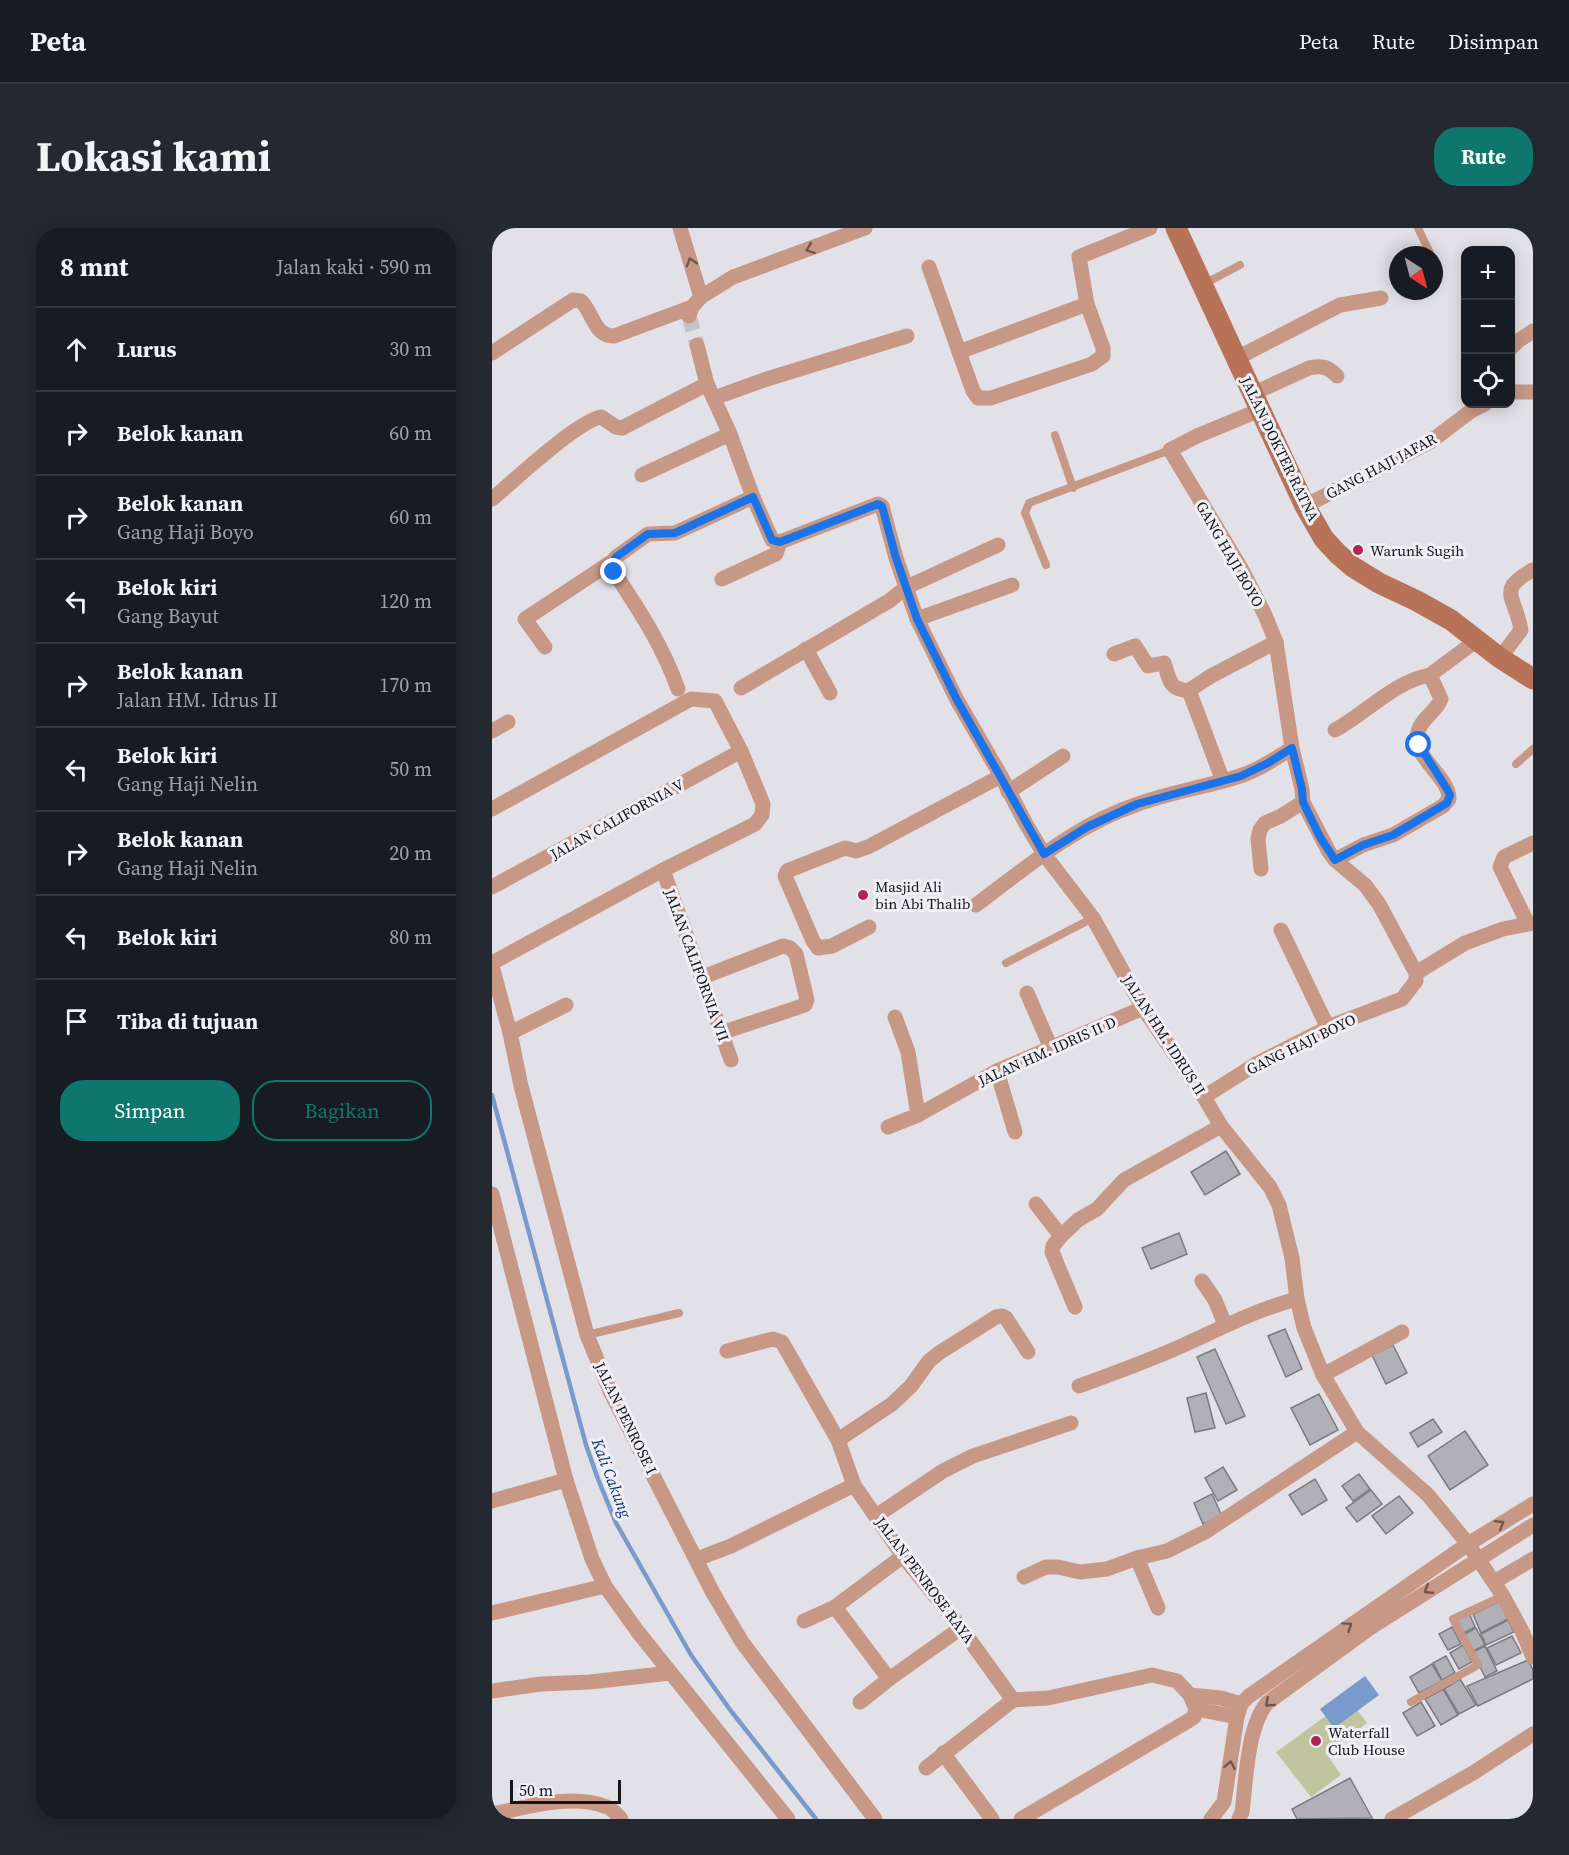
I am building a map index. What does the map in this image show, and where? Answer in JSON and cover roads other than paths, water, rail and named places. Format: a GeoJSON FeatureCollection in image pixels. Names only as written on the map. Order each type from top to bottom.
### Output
{"type":"FeatureCollection","features":[{"type":"Feature","properties":{"kind":"street"},"geometry":{"type":"LineString","coordinates":[[680,228],[694,306]]}},
{"type":"Feature","properties":{"kind":"street"},"geometry":{"type":"LineString","coordinates":[[492,353],[573,300],[581,301],[585,305],[600,332],[605,336],[614,336],[694,306],[734,277],[865,228]]}},
{"type":"Feature","properties":{"kind":"street"},"geometry":{"type":"LineString","coordinates":[[929,267],[973,391],[978,398],[991,398],[1092,364],[1103,356],[1103,348],[1087,304],[1079,257],[1150,228]]}},
{"type":"Feature","properties":{"kind":"street","name":"JALAN DOKTER RATNA"},"geometry":{"type":"LineString","coordinates":[[1176,228],[1305,506],[1324,539],[1353,567],[1451,620],[1500,658],[1532,676]]}},
{"type":"Feature","properties":{"kind":"street"},"geometry":{"type":"LineString","coordinates":[[1237,358],[1340,305],[1381,298]]}},
{"type":"Feature","properties":{"kind":"street"},"geometry":{"type":"LineString","coordinates":[[959,352],[1087,304]]}},
{"type":"Feature","properties":{"kind":"street"},"geometry":{"type":"LineString","coordinates":[[1515,344],[1533,332]]}},
{"type":"Feature","properties":{"kind":"street"},"geometry":{"type":"LineString","coordinates":[[714,398],[767,379],[907,336]]}},
{"type":"Feature","properties":{"kind":"street"},"geometry":{"type":"LineString","coordinates":[[697,345],[707,384],[730,434],[753,497],[772,540],[780,542],[776,554],[722,579]]}},
{"type":"Feature","properties":{"kind":"street"},"geometry":{"type":"LineString","coordinates":[[1170,450],[1256,402],[1309,368],[1319,365],[1327,367],[1337,376]]}},
{"type":"Feature","properties":{"kind":"street"},"geometry":{"type":"LineString","coordinates":[[492,499],[558,443],[588,422],[601,417],[616,427],[622,428],[707,384]]}},
{"type":"Feature","properties":{"kind":"street"},"geometry":{"type":"LineString","coordinates":[[1515,392],[1533,392]]}},
{"type":"Feature","properties":{"kind":"street","name":"GANG HAJI JAFAR"},"geometry":{"type":"LineString","coordinates":[[1305,506],[1430,442],[1477,408]]}},
{"type":"Feature","properties":{"kind":"street"},"geometry":{"type":"LineString","coordinates":[[642,475],[730,434]]}},
{"type":"Feature","properties":{"kind":"street","name":"GANG HAJI BOYO"},"geometry":{"type":"LineString","coordinates":[[1170,450],[1241,568],[1276,642],[1292,748],[1303,802],[1320,837],[1335,860],[1354,875],[1376,898],[1416,973],[1416,981],[1402,999],[1328,1028],[1256,1064],[1204,1097]]}},
{"type":"Feature","properties":{"kind":"street"},"geometry":{"type":"LineString","coordinates":[[545,647],[525,619],[613,561],[648,534],[675,533],[753,497]]}},
{"type":"Feature","properties":{"kind":"street","name":"JALAN HM. IDRUS II"},"geometry":{"type":"LineString","coordinates":[[780,542],[878,504],[882,506],[896,558],[917,619],[957,700],[1008,792],[1044,854],[1093,918],[1143,1008],[1204,1097],[1221,1126],[1270,1187],[1279,1205],[1292,1258],[1297,1299],[1305,1328],[1323,1375],[1357,1432],[1428,1495],[1468,1544],[1503,1596],[1522,1631],[1533,1658]]}},
{"type":"Feature","properties":{"kind":"street"},"geometry":{"type":"LineString","coordinates":[[741,688],[889,601],[907,587],[998,545]]}},
{"type":"Feature","properties":{"kind":"street"},"geometry":{"type":"LineString","coordinates":[[613,561],[614,572],[655,635],[669,663],[678,689]]}},
{"type":"Feature","properties":{"kind":"street"},"geometry":{"type":"LineString","coordinates":[[1500,658],[1521,630],[1510,593],[1511,586],[1517,578],[1533,570]]}},
{"type":"Feature","properties":{"kind":"street"},"geometry":{"type":"LineString","coordinates":[[917,619],[1012,585]]}},
{"type":"Feature","properties":{"kind":"street"},"geometry":{"type":"LineString","coordinates":[[1335,730],[1350,722],[1402,684],[1414,678],[1430,675],[1477,640]]}},
{"type":"Feature","properties":{"kind":"street"},"geometry":{"type":"LineString","coordinates":[[1114,654],[1135,646],[1148,666],[1164,663],[1172,683],[1188,691],[1211,676],[1276,642]]}},
{"type":"Feature","properties":{"kind":"street"},"geometry":{"type":"LineString","coordinates":[[806,649],[830,693]]}},
{"type":"Feature","properties":{"kind":"street"},"geometry":{"type":"LineString","coordinates":[[1335,860],[1363,845],[1393,835],[1443,806],[1449,799],[1447,789],[1427,761],[1417,737],[1421,724],[1441,699],[1430,675]]}},
{"type":"Feature","properties":{"kind":"street"},"geometry":{"type":"LineString","coordinates":[[1188,691],[1223,781]]}},
{"type":"Feature","properties":{"kind":"street"},"geometry":{"type":"LineString","coordinates":[[492,809],[691,699],[715,701],[741,751],[764,804],[762,815],[755,824],[663,870],[492,964]]}},
{"type":"Feature","properties":{"kind":"street"},"geometry":{"type":"LineString","coordinates":[[492,731],[508,722]]}},
{"type":"Feature","properties":{"kind":"street"},"geometry":{"type":"LineString","coordinates":[[976,905],[1044,854],[1087,827],[1137,804],[1255,770],[1292,748]]}},
{"type":"Feature","properties":{"kind":"street","name":"JALAN CALIFORNIA V"},"geometry":{"type":"LineString","coordinates":[[492,887],[741,751]]}},
{"type":"Feature","properties":{"kind":"street"},"geometry":{"type":"LineString","coordinates":[[1008,792],[1063,756]]}},
{"type":"Feature","properties":{"kind":"street"},"geometry":{"type":"LineString","coordinates":[[869,927],[832,946],[818,948],[785,876],[787,871],[846,848],[856,851],[868,847],[1001,776]]}},
{"type":"Feature","properties":{"kind":"street"},"geometry":{"type":"LineString","coordinates":[[1261,869],[1258,839],[1260,830],[1265,823],[1303,802]]}},
{"type":"Feature","properties":{"kind":"street"},"geometry":{"type":"LineString","coordinates":[[1416,973],[1465,943],[1503,929],[1530,923],[1500,867],[1504,857],[1533,843]]}},
{"type":"Feature","properties":{"kind":"street","name":"JALAN CALIFORNIA VII"},"geometry":{"type":"LineString","coordinates":[[663,870],[731,1060]]}},
{"type":"Feature","properties":{"kind":"street"},"geometry":{"type":"LineString","coordinates":[[1281,930],[1328,1028]]}},
{"type":"Feature","properties":{"kind":"street"},"geometry":{"type":"LineString","coordinates":[[703,977],[783,946],[790,948],[796,954],[807,1000],[805,1005],[721,1033]]}},
{"type":"Feature","properties":{"kind":"street","name":"JALAN PENROSE I"},"geometry":{"type":"LineString","coordinates":[[492,964],[521,1086],[587,1335],[610,1391],[713,1593],[742,1642],[875,1819]]}},
{"type":"Feature","properties":{"kind":"street"},"geometry":{"type":"LineString","coordinates":[[1028,993],[1051,1048]]}},
{"type":"Feature","properties":{"kind":"street"},"geometry":{"type":"LineString","coordinates":[[510,1033],[566,1005]]}},
{"type":"Feature","properties":{"kind":"street","name":"JALAN HM. IDRIS II D"},"geometry":{"type":"LineString","coordinates":[[888,1127],[918,1115],[997,1071],[1143,1008]]}},
{"type":"Feature","properties":{"kind":"street"},"geometry":{"type":"LineString","coordinates":[[895,1017],[908,1052],[918,1115]]}},
{"type":"Feature","properties":{"kind":"street"},"geometry":{"type":"LineString","coordinates":[[997,1071],[1015,1132]]}},
{"type":"Feature","properties":{"kind":"street"},"geometry":{"type":"LineString","coordinates":[[1075,1307],[1052,1252],[1053,1246],[1061,1236],[1078,1220],[1097,1209],[1124,1179],[1221,1126]]}},
{"type":"Feature","properties":{"kind":"street"},"geometry":{"type":"LineString","coordinates":[[492,1194],[566,1480],[592,1559],[605,1587],[670,1673],[788,1819]]}},
{"type":"Feature","properties":{"kind":"street"},"geometry":{"type":"LineString","coordinates":[[1036,1204],[1061,1236]]}},
{"type":"Feature","properties":{"kind":"street"},"geometry":{"type":"LineString","coordinates":[[1202,1281],[1215,1300],[1225,1325]]}},
{"type":"Feature","properties":{"kind":"street"},"geometry":{"type":"LineString","coordinates":[[1079,1386],[1183,1345],[1272,1305],[1297,1299]]}},
{"type":"Feature","properties":{"kind":"street"},"geometry":{"type":"LineString","coordinates":[[838,1440],[892,1404],[911,1386],[934,1357],[996,1317],[1006,1318],[1028,1352]]}},
{"type":"Feature","properties":{"kind":"street"},"geometry":{"type":"LineString","coordinates":[[1323,1375],[1402,1332]]}},
{"type":"Feature","properties":{"kind":"street","name":"JALAN PENROSE RAYA"},"geometry":{"type":"LineString","coordinates":[[727,1351],[773,1338],[782,1342],[838,1440],[854,1485],[903,1556],[961,1628],[1012,1700]]}},
{"type":"Feature","properties":{"kind":"street"},"geometry":{"type":"LineString","coordinates":[[876,1516],[943,1472],[973,1456],[1071,1423]]}},
{"type":"Feature","properties":{"kind":"street"},"geometry":{"type":"LineString","coordinates":[[1024,1577],[1046,1567],[1080,1572],[1107,1569],[1137,1558],[1167,1551],[1205,1532],[1357,1432]]}},
{"type":"Feature","properties":{"kind":"street"},"geometry":{"type":"LineString","coordinates":[[492,1501],[566,1480]]}},
{"type":"Feature","properties":{"kind":"street"},"geometry":{"type":"LineString","coordinates":[[697,1559],[731,1546],[854,1485]]}},
{"type":"Feature","properties":{"kind":"street"},"geometry":{"type":"LineString","coordinates":[[1211,1819],[1224,1802],[1239,1711],[1254,1691],[1468,1544],[1533,1504]]}},
{"type":"Feature","properties":{"kind":"street"},"geometry":{"type":"LineString","coordinates":[[1239,1819],[1242,1812],[1252,1734],[1259,1715],[1267,1703],[1370,1628],[1533,1525]]}},
{"type":"Feature","properties":{"kind":"street"},"geometry":{"type":"LineString","coordinates":[[804,1621],[835,1607],[903,1556]]}},
{"type":"Feature","properties":{"kind":"street"},"geometry":{"type":"LineString","coordinates":[[1137,1558],[1158,1608]]}},
{"type":"Feature","properties":{"kind":"street"},"geometry":{"type":"LineString","coordinates":[[1494,1582],[1533,1559]]}},
{"type":"Feature","properties":{"kind":"street"},"geometry":{"type":"LineString","coordinates":[[492,1613],[605,1587]]}},
{"type":"Feature","properties":{"kind":"street"},"geometry":{"type":"LineString","coordinates":[[835,1607],[889,1679]]}},
{"type":"Feature","properties":{"kind":"street"},"geometry":{"type":"LineString","coordinates":[[860,1702],[961,1628]]}},
{"type":"Feature","properties":{"kind":"street"},"geometry":{"type":"LineString","coordinates":[[492,1691],[541,1684],[590,1682],[670,1673]]}},
{"type":"Feature","properties":{"kind":"street"},"geometry":{"type":"LineString","coordinates":[[926,1768],[1012,1700],[1048,1698],[1152,1676],[1177,1682],[1193,1702],[1194,1717],[1021,1819]]}},
{"type":"Feature","properties":{"kind":"street"},"geometry":{"type":"LineString","coordinates":[[1193,1702],[1221,1698],[1239,1711]]}},
{"type":"Feature","properties":{"kind":"street"},"geometry":{"type":"LineString","coordinates":[[1392,1819],[1473,1773],[1533,1734]]}},
{"type":"Feature","properties":{"kind":"street"},"geometry":{"type":"LineString","coordinates":[[943,1753],[992,1819]]}},
{"type":"Feature","properties":{"kind":"street"},"geometry":{"type":"LineString","coordinates":[[492,1814],[560,1802],[591,1803],[610,1808],[621,1819]]}},
{"type":"Feature","properties":{"kind":"lane"},"geometry":{"type":"LineString","coordinates":[[1418,228],[1427,246]]}},
{"type":"Feature","properties":{"kind":"lane"},"geometry":{"type":"LineString","coordinates":[[1201,285],[1240,266]]}},
{"type":"Feature","properties":{"kind":"lane"},"geometry":{"type":"LineString","coordinates":[[1055,435],[1073,488]]}},
{"type":"Feature","properties":{"kind":"lane"},"geometry":{"type":"LineString","coordinates":[[1046,565],[1025,513],[1025,508],[1029,503],[1170,450]]}},
{"type":"Feature","properties":{"kind":"lane"},"geometry":{"type":"LineString","coordinates":[[1516,764],[1533,749]]}},
{"type":"Feature","properties":{"kind":"lane"},"geometry":{"type":"LineString","coordinates":[[1006,963],[1093,918]]}},
{"type":"Feature","properties":{"kind":"lane"},"geometry":{"type":"LineString","coordinates":[[587,1335],[679,1313]]}},
{"type":"Feature","properties":{"kind":"lane"},"geometry":{"type":"LineString","coordinates":[[1411,1702],[1478,1665],[1453,1619],[1503,1596]]}},
{"type":"Feature","properties":{"kind":"water"},"geometry":{"type":"Polygon","coordinates":[[[1365,1676],[1379,1695],[1334,1728],[1320,1709],[1365,1676]]]}},
{"type":"Feature","properties":{"kind":"waterway","name":"Kali Cakung"},"geometry":{"type":"LineString","coordinates":[[492,1095],[586,1445],[616,1523],[691,1655],[731,1711],[816,1819]]}},
{"type":"Feature","properties":{"kind":"tunnel"},"geometry":{"type":"LineString","coordinates":[[689,316],[697,345]]}},
{"type":"Feature","properties":{"kind":"place","name":"Warunk Sugih"},"geometry":{"type":"Point","coordinates":[1358,550]}},
{"type":"Feature","properties":{"kind":"place","name":"Masjid Ali bin Abi Thalib"},"geometry":{"type":"Point","coordinates":[863,895]}},
{"type":"Feature","properties":{"kind":"place","name":"Waterfall Club House"},"geometry":{"type":"Point","coordinates":[1316,1741]}}]}
